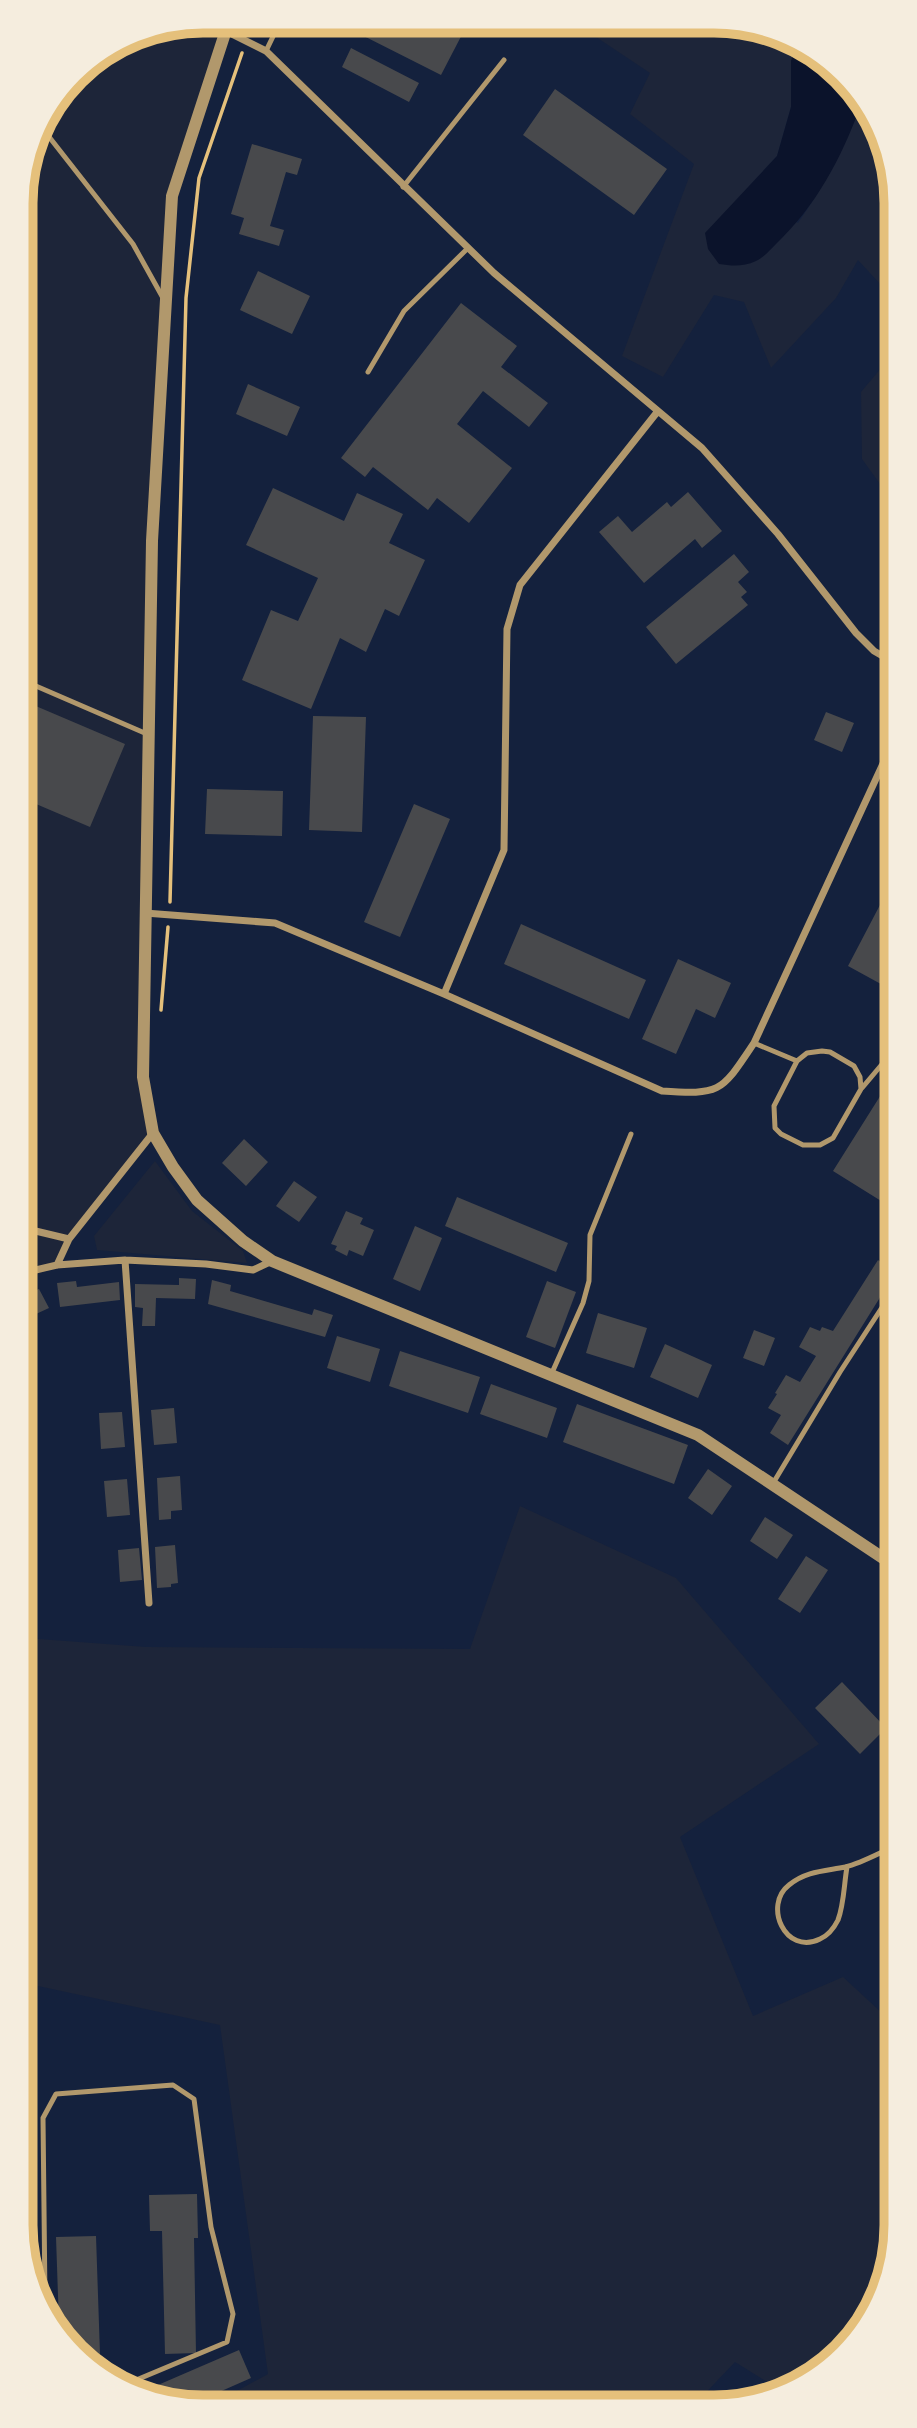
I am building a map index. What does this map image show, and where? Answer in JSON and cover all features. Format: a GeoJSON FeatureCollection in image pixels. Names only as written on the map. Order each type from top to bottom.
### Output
{"type":"FeatureCollection","features":[{"type":"Feature","properties":{"kind":"street"},"geometry":{"type":"LineString","coordinates":[[225,33],[172,196],[152,541],[147,734],[143,1077],[153,1133],[197,1200],[243,1241],[272,1261],[698,1435],[883,1558]]}},
{"type":"Feature","properties":{"kind":"street"},"geometry":{"type":"LineString","coordinates":[[237,33],[266,51],[467,249],[702,448],[778,534],[856,633],[884,657]]}},
{"type":"Feature","properties":{"kind":"street"},"geometry":{"type":"LineString","coordinates":[[444,994],[505,850],[507,629],[520,585],[658,411]]}},
{"type":"Feature","properties":{"kind":"street"},"geometry":{"type":"LineString","coordinates":[[145,913],[275,923],[444,994],[662,1091],[700,1094],[726,1084],[754,1043],[884,762]]}},
{"type":"Feature","properties":{"kind":"street"},"geometry":{"type":"LineString","coordinates":[[57,1265],[69,1239],[153,1133]]}},
{"type":"Feature","properties":{"kind":"street"},"geometry":{"type":"LineString","coordinates":[[33,1231],[69,1239]]}},
{"type":"Feature","properties":{"kind":"street"},"geometry":{"type":"LineString","coordinates":[[33,1271],[57,1265],[125,1260],[206,1264],[253,1270],[272,1261]]}},
{"type":"Feature","properties":{"kind":"street"},"geometry":{"type":"LineString","coordinates":[[125,1260],[149,1603]]}},
{"type":"Feature","properties":{"kind":"lane"},"geometry":{"type":"LineString","coordinates":[[266,51],[275,33]]}},
{"type":"Feature","properties":{"kind":"lane"},"geometry":{"type":"LineString","coordinates":[[403,187],[504,60]]}},
{"type":"Feature","properties":{"kind":"lane"},"geometry":{"type":"LineString","coordinates":[[48,135],[133,244],[166,304]]}},
{"type":"Feature","properties":{"kind":"lane"},"geometry":{"type":"LineString","coordinates":[[368,372],[404,312],[467,249]]}},
{"type":"Feature","properties":{"kind":"lane"},"geometry":{"type":"LineString","coordinates":[[34,685],[147,734]]}},
{"type":"Feature","properties":{"kind":"lane"},"geometry":{"type":"LineString","coordinates":[[754,1043],[797,1061]]}},
{"type":"Feature","properties":{"kind":"lane"},"geometry":{"type":"LineString","coordinates":[[861,1089],[855,1066],[830,1052],[807,1054],[797,1061],[773,1112],[775,1128],[803,1145],[820,1145],[833,1138],[861,1089],[884,1063]]}},
{"type":"Feature","properties":{"kind":"lane"},"geometry":{"type":"LineString","coordinates":[[551,1375],[583,1303],[589,1281],[590,1235],[631,1134]]}},
{"type":"Feature","properties":{"kind":"lane"},"geometry":{"type":"LineString","coordinates":[[772,1485],[840,1371],[883,1305]]}},
{"type":"Feature","properties":{"kind":"lane"},"geometry":{"type":"LineString","coordinates":[[847,1867],[837,1923],[825,1937],[811,1944],[794,1941],[783,1928],[778,1914],[778,1900],[783,1891],[803,1876],[847,1867],[883,1851]]}},
{"type":"Feature","properties":{"kind":"lane"},"geometry":{"type":"LineString","coordinates":[[45,2286],[43,2118],[55,2094],[173,2085],[194,2099],[211,2227],[233,2314],[227,2342],[136,2380]]}},
{"type":"Feature","properties":{"kind":"path"},"geometry":{"type":"LineString","coordinates":[[160,1021],[169,914],[186,298],[199,178],[247,40]]}},
{"type":"Feature","properties":{"kind":"shaded area"},"geometry":{"type":"Polygon","coordinates":[[[225,33],[172,196],[152,541],[143,1077],[153,1133],[69,1239],[57,1265],[33,1277],[35,181],[39,159],[51,128],[68,100],[91,75],[118,56],[149,42],[181,35],[225,33]]]}},
{"type":"Feature","properties":{"kind":"shaded area"},"geometry":{"type":"Polygon","coordinates":[[[590,33],[725,34],[768,42],[794,53],[791,61],[791,107],[777,156],[744,192],[798,223],[833,167],[858,113],[871,138],[880,170],[884,203],[884,288],[858,260],[836,298],[771,368],[744,302],[714,295],[663,377],[622,356],[694,164],[630,114],[650,73],[590,33]]]}},
{"type":"Feature","properties":{"kind":"shaded area"},"geometry":{"type":"Polygon","coordinates":[[[794,53],[817,68],[834,83],[858,113],[826,181],[790,229],[756,261],[737,266],[719,264],[708,249],[705,233],[777,156],[791,107],[791,61],[794,53]]]}},
{"type":"Feature","properties":{"kind":"shaded area"},"geometry":{"type":"Polygon","coordinates":[[[884,365],[884,489],[862,459],[861,392],[884,365]]]}},
{"type":"Feature","properties":{"kind":"shaded area"},"geometry":{"type":"Polygon","coordinates":[[[155,1161],[192,1211],[243,1251],[247,1263],[97,1250],[94,1236],[155,1161]]]}},
{"type":"Feature","properties":{"kind":"shaded area"},"geometry":{"type":"Polygon","coordinates":[[[520,1506],[676,1578],[819,1744],[680,1837],[753,2016],[843,1977],[883,2014],[883,2236],[875,2279],[866,2300],[842,2337],[817,2360],[771,2385],[735,2362],[704,2395],[230,2395],[268,2374],[220,2025],[33,1985],[33,1639],[146,1647],[470,1649],[520,1506]]]}},
{"type":"Feature","properties":{"kind":"building"},"geometry":{"type":"Polygon","coordinates":[[[358,33],[463,33],[441,75],[358,33]]]}},
{"type":"Feature","properties":{"kind":"building"},"geometry":{"type":"Polygon","coordinates":[[[351,48],[419,83],[409,102],[342,67],[351,48]]]}},
{"type":"Feature","properties":{"kind":"building"},"geometry":{"type":"Polygon","coordinates":[[[555,89],[667,169],[634,215],[523,135],[555,89]]]}},
{"type":"Feature","properties":{"kind":"building"},"geometry":{"type":"Polygon","coordinates":[[[252,144],[302,159],[297,175],[286,172],[270,226],[284,230],[279,246],[239,234],[244,218],[231,214],[252,144]]]}},
{"type":"Feature","properties":{"kind":"building"},"geometry":{"type":"Polygon","coordinates":[[[258,271],[310,296],[292,334],[240,310],[258,271]]]}},
{"type":"Feature","properties":{"kind":"building"},"geometry":{"type":"Polygon","coordinates":[[[461,303],[517,346],[501,367],[548,403],[529,427],[483,391],[457,424],[512,468],[469,523],[437,498],[428,510],[373,467],[365,477],[341,458],[461,303]]]}},
{"type":"Feature","properties":{"kind":"building"},"geometry":{"type":"Polygon","coordinates":[[[248,384],[300,407],[287,436],[236,414],[248,384]]]}},
{"type":"Feature","properties":{"kind":"building"},"geometry":{"type":"Polygon","coordinates":[[[273,488],[344,521],[357,493],[403,514],[389,543],[425,560],[399,616],[385,609],[366,652],[340,638],[311,709],[242,680],[271,610],[298,621],[318,578],[246,545],[273,488]]]}},
{"type":"Feature","properties":{"kind":"building"},"geometry":{"type":"Polygon","coordinates":[[[688,492],[722,531],[702,548],[695,539],[644,583],[599,532],[618,516],[632,532],[667,502],[671,507],[688,492]]]}},
{"type":"Feature","properties":{"kind":"building"},"geometry":{"type":"Polygon","coordinates":[[[734,554],[749,572],[738,582],[747,592],[741,597],[748,605],[676,664],[646,627],[734,554]]]}},
{"type":"Feature","properties":{"kind":"building"},"geometry":{"type":"Polygon","coordinates":[[[34,705],[125,744],[90,827],[34,803],[34,705]]]}},
{"type":"Feature","properties":{"kind":"building"},"geometry":{"type":"Polygon","coordinates":[[[826,712],[854,723],[842,752],[814,740],[826,712]]]}},
{"type":"Feature","properties":{"kind":"building"},"geometry":{"type":"Polygon","coordinates":[[[313,716],[366,717],[362,832],[309,830],[313,716]]]}},
{"type":"Feature","properties":{"kind":"building"},"geometry":{"type":"Polygon","coordinates":[[[207,789],[283,791],[282,836],[205,834],[207,789]]]}},
{"type":"Feature","properties":{"kind":"building"},"geometry":{"type":"Polygon","coordinates":[[[414,804],[450,819],[400,937],[364,922],[414,804]]]}},
{"type":"Feature","properties":{"kind":"building"},"geometry":{"type":"Polygon","coordinates":[[[881,903],[884,904],[884,986],[848,966],[881,903]]]}},
{"type":"Feature","properties":{"kind":"building"},"geometry":{"type":"Polygon","coordinates":[[[521,924],[646,980],[629,1019],[504,964],[521,924]]]}},
{"type":"Feature","properties":{"kind":"building"},"geometry":{"type":"Polygon","coordinates":[[[678,959],[731,983],[715,1018],[696,1009],[676,1054],[642,1039],[678,959]]]}},
{"type":"Feature","properties":{"kind":"building"},"geometry":{"type":"Polygon","coordinates":[[[884,1091],[884,1202],[833,1171],[884,1091]]]}},
{"type":"Feature","properties":{"kind":"building"},"geometry":{"type":"Polygon","coordinates":[[[244,1139],[268,1162],[246,1186],[222,1163],[244,1139]]]}},
{"type":"Feature","properties":{"kind":"building"},"geometry":{"type":"Polygon","coordinates":[[[294,1181],[317,1197],[299,1222],[276,1206],[294,1181]]]}},
{"type":"Feature","properties":{"kind":"building"},"geometry":{"type":"Polygon","coordinates":[[[457,1197],[568,1243],[556,1272],[445,1226],[457,1197]]]}},
{"type":"Feature","properties":{"kind":"building"},"geometry":{"type":"Polygon","coordinates":[[[346,1211],[363,1218],[360,1224],[374,1230],[363,1256],[349,1250],[347,1256],[335,1250],[337,1246],[331,1244],[346,1211]]]}},
{"type":"Feature","properties":{"kind":"building"},"geometry":{"type":"Polygon","coordinates":[[[415,1226],[442,1238],[420,1291],[393,1279],[415,1226]]]}},
{"type":"Feature","properties":{"kind":"building"},"geometry":{"type":"Polygon","coordinates":[[[878,1260],[883,1264],[883,1292],[788,1445],[770,1433],[781,1415],[768,1408],[786,1375],[800,1382],[816,1356],[799,1347],[810,1327],[820,1331],[822,1327],[833,1331],[878,1260]]]}},
{"type":"Feature","properties":{"kind":"building"},"geometry":{"type":"Polygon","coordinates":[[[179,1278],[196,1279],[195,1299],[156,1298],[155,1326],[142,1326],[143,1308],[135,1307],[135,1284],[179,1285],[179,1278]]]}},
{"type":"Feature","properties":{"kind":"building"},"geometry":{"type":"Polygon","coordinates":[[[212,1280],[231,1285],[230,1291],[312,1315],[314,1309],[333,1315],[325,1337],[208,1304],[212,1280]]]}},
{"type":"Feature","properties":{"kind":"building"},"geometry":{"type":"Polygon","coordinates":[[[76,1281],[77,1287],[119,1282],[120,1300],[60,1307],[57,1283],[76,1281]]]}},
{"type":"Feature","properties":{"kind":"building"},"geometry":{"type":"Polygon","coordinates":[[[547,1281],[576,1292],[555,1348],[526,1337],[547,1281]]]}},
{"type":"Feature","properties":{"kind":"building"},"geometry":{"type":"Polygon","coordinates":[[[39,1289],[49,1308],[33,1315],[33,1291],[39,1289]]]}},
{"type":"Feature","properties":{"kind":"building"},"geometry":{"type":"Polygon","coordinates":[[[598,1313],[647,1328],[634,1368],[586,1353],[598,1313]]]}},
{"type":"Feature","properties":{"kind":"building"},"geometry":{"type":"Polygon","coordinates":[[[754,1330],[775,1338],[764,1366],[743,1358],[754,1330]]]}},
{"type":"Feature","properties":{"kind":"building"},"geometry":{"type":"Polygon","coordinates":[[[337,1336],[380,1349],[370,1382],[327,1368],[337,1336]]]}},
{"type":"Feature","properties":{"kind":"building"},"geometry":{"type":"Polygon","coordinates":[[[665,1344],[712,1365],[698,1398],[650,1377],[665,1344]]]}},
{"type":"Feature","properties":{"kind":"building"},"geometry":{"type":"Polygon","coordinates":[[[400,1351],[480,1377],[468,1413],[389,1386],[400,1351]]]}},
{"type":"Feature","properties":{"kind":"building"},"geometry":{"type":"Polygon","coordinates":[[[491,1384],[557,1408],[547,1438],[480,1414],[491,1384]]]}},
{"type":"Feature","properties":{"kind":"building"},"geometry":{"type":"Polygon","coordinates":[[[577,1404],[688,1445],[674,1484],[563,1442],[577,1404]]]}},
{"type":"Feature","properties":{"kind":"building"},"geometry":{"type":"Polygon","coordinates":[[[174,1408],[177,1443],[154,1445],[151,1410],[174,1408]]]}},
{"type":"Feature","properties":{"kind":"building"},"geometry":{"type":"Polygon","coordinates":[[[122,1412],[125,1447],[101,1449],[99,1413],[122,1412]]]}},
{"type":"Feature","properties":{"kind":"building"},"geometry":{"type":"Polygon","coordinates":[[[708,1469],[732,1486],[712,1515],[688,1498],[708,1469]]]}},
{"type":"Feature","properties":{"kind":"building"},"geometry":{"type":"Polygon","coordinates":[[[180,1476],[182,1510],[171,1511],[171,1519],[159,1520],[157,1478],[180,1476]]]}},
{"type":"Feature","properties":{"kind":"building"},"geometry":{"type":"Polygon","coordinates":[[[127,1479],[130,1515],[107,1517],[104,1481],[127,1479]]]}},
{"type":"Feature","properties":{"kind":"building"},"geometry":{"type":"Polygon","coordinates":[[[765,1517],[793,1535],[777,1559],[750,1541],[765,1517]]]}},
{"type":"Feature","properties":{"kind":"building"},"geometry":{"type":"Polygon","coordinates":[[[175,1545],[178,1583],[171,1584],[171,1587],[157,1588],[155,1547],[175,1545]]]}},
{"type":"Feature","properties":{"kind":"building"},"geometry":{"type":"Polygon","coordinates":[[[139,1548],[142,1580],[120,1582],[118,1550],[139,1548]]]}},
{"type":"Feature","properties":{"kind":"building"},"geometry":{"type":"Polygon","coordinates":[[[806,1556],[828,1570],[800,1613],[778,1599],[806,1556]]]}},
{"type":"Feature","properties":{"kind":"building"},"geometry":{"type":"Polygon","coordinates":[[[842,1682],[883,1725],[883,1731],[860,1754],[815,1708],[842,1682]]]}},
{"type":"Feature","properties":{"kind":"building"},"geometry":{"type":"Polygon","coordinates":[[[197,2194],[198,2238],[194,2238],[196,2353],[165,2354],[162,2231],[150,2231],[149,2195],[197,2194]]]}},
{"type":"Feature","properties":{"kind":"building"},"geometry":{"type":"Polygon","coordinates":[[[96,2236],[100,2354],[94,2354],[83,2345],[59,2313],[56,2237],[96,2236]]]}},
{"type":"Feature","properties":{"kind":"building"},"geometry":{"type":"Polygon","coordinates":[[[239,2350],[251,2378],[212,2395],[153,2387],[239,2350]]]}}]}
